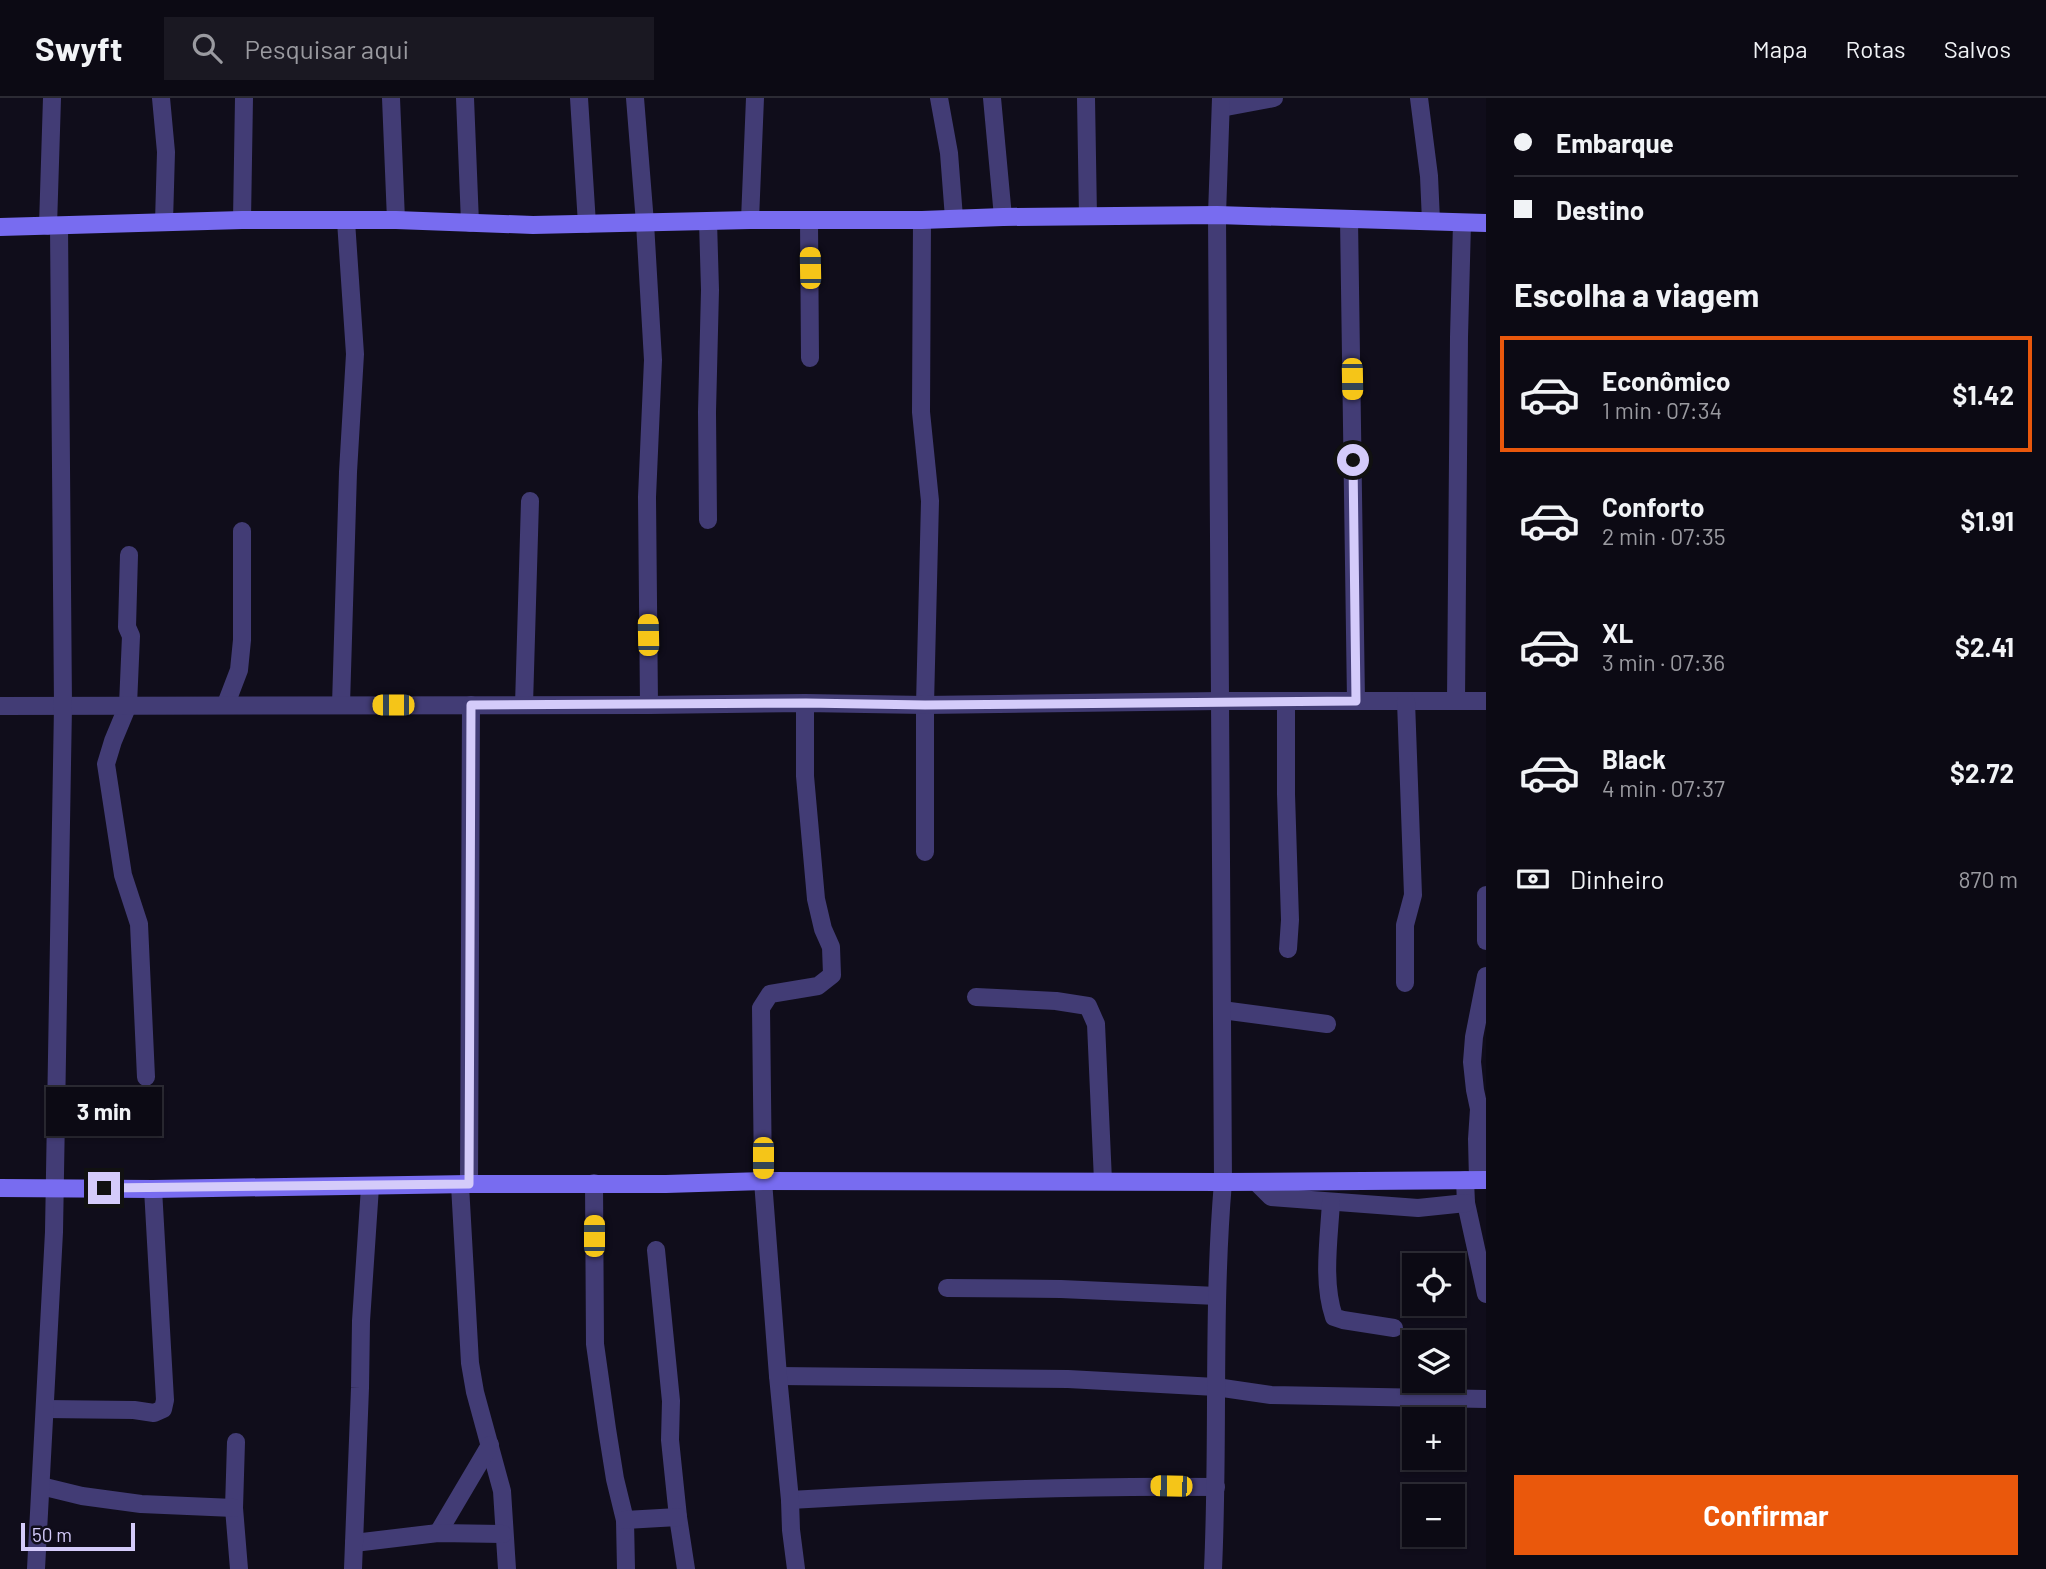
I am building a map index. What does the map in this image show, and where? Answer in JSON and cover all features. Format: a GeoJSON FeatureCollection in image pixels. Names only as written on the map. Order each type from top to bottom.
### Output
{"type":"FeatureCollection","features":[{"type":"Feature","properties":{"kind":"street"},"geometry":{"type":"LineString","coordinates":[[36,1569],[54,1232],[63,706],[52,98]]}},
{"type":"Feature","properties":{"kind":"street"},"geometry":{"type":"LineString","coordinates":[[161,98],[166,152],[163,222]]}},
{"type":"Feature","properties":{"kind":"street"},"geometry":{"type":"LineString","coordinates":[[242,220],[244,98]]}},
{"type":"Feature","properties":{"kind":"street"},"geometry":{"type":"LineString","coordinates":[[391,98],[396,220]]}},
{"type":"Feature","properties":{"kind":"street"},"geometry":{"type":"LineString","coordinates":[[465,98],[470,223]]}},
{"type":"Feature","properties":{"kind":"street"},"geometry":{"type":"LineString","coordinates":[[579,98],[587,224]]}},
{"type":"Feature","properties":{"kind":"street"},"geometry":{"type":"LineString","coordinates":[[635,98],[653,360],[647,566],[649,705]]}},
{"type":"Feature","properties":{"kind":"street"},"geometry":{"type":"LineString","coordinates":[[750,220],[755,98]]}},
{"type":"Feature","properties":{"kind":"street"},"geometry":{"type":"LineString","coordinates":[[939,98],[948,153],[954,218]]}},
{"type":"Feature","properties":{"kind":"street"},"geometry":{"type":"LineString","coordinates":[[992,98],[1003,216]]}},
{"type":"Feature","properties":{"kind":"street"},"geometry":{"type":"LineString","coordinates":[[1086,98],[1088,216]]}},
{"type":"Feature","properties":{"kind":"street"},"geometry":{"type":"LineString","coordinates":[[1213,1569],[1217,1296],[1223,1182],[1217,215],[1221,103],[1274,98]]}},
{"type":"Feature","properties":{"kind":"street"},"geometry":{"type":"LineString","coordinates":[[1419,98],[1432,221]]}},
{"type":"Feature","properties":{"kind":"street"},"geometry":{"type":"LineString","coordinates":[[0,227],[242,220],[396,220],[533,225],[750,220],[922,220],[1003,216],[1217,215],[1486,223]]}},
{"type":"Feature","properties":{"kind":"street"},"geometry":{"type":"LineString","coordinates":[[1349,219],[1356,701]]}},
{"type":"Feature","properties":{"kind":"street"},"geometry":{"type":"LineString","coordinates":[[922,220],[921,412],[930,501],[925,852]]}},
{"type":"Feature","properties":{"kind":"street"},"geometry":{"type":"LineString","coordinates":[[341,705],[348,472],[355,354],[346,221]]}},
{"type":"Feature","properties":{"kind":"street"},"geometry":{"type":"LineString","coordinates":[[708,221],[708,520]]}},
{"type":"Feature","properties":{"kind":"street"},"geometry":{"type":"LineString","coordinates":[[809,221],[810,358]]}},
{"type":"Feature","properties":{"kind":"street"},"geometry":{"type":"LineString","coordinates":[[1456,701],[1462,223]]}},
{"type":"Feature","properties":{"kind":"street"},"geometry":{"type":"LineString","coordinates":[[524,705],[530,501]]}},
{"type":"Feature","properties":{"kind":"street"},"geometry":{"type":"LineString","coordinates":[[226,704],[239,670],[242,640],[242,531]]}},
{"type":"Feature","properties":{"kind":"street"},"geometry":{"type":"LineString","coordinates":[[128,555],[127,627],[131,636],[128,705],[106,764],[123,875],[139,924],[146,1077]]}},
{"type":"Feature","properties":{"kind":"street"},"geometry":{"type":"LineString","coordinates":[[1286,701],[1290,920],[1288,949]]}},
{"type":"Feature","properties":{"kind":"street"},"geometry":{"type":"LineString","coordinates":[[1405,983],[1405,925],[1413,895],[1406,701]]}},
{"type":"Feature","properties":{"kind":"street"},"geometry":{"type":"LineString","coordinates":[[0,706],[806,703],[925,705],[1486,701]]}},
{"type":"Feature","properties":{"kind":"street"},"geometry":{"type":"LineString","coordinates":[[796,1569],[763,1181],[761,1008],[770,994],[818,986],[832,975],[831,947],[823,929],[816,899],[806,776],[806,703]]}},
{"type":"Feature","properties":{"kind":"street"},"geometry":{"type":"LineString","coordinates":[[471,705],[465,1185],[470,1363],[475,1392],[502,1491],[507,1569]]}},
{"type":"Feature","properties":{"kind":"street"},"geometry":{"type":"LineString","coordinates":[[1486,895],[1486,941]]}},
{"type":"Feature","properties":{"kind":"street"},"geometry":{"type":"LineString","coordinates":[[1486,976],[1472,1062],[1479,1110],[1476,1180],[1466,1203],[1486,1294]]}},
{"type":"Feature","properties":{"kind":"street"},"geometry":{"type":"LineString","coordinates":[[976,997],[1056,1001],[1088,1006],[1096,1024],[1104,1181]]}},
{"type":"Feature","properties":{"kind":"street"},"geometry":{"type":"LineString","coordinates":[[1222,1010],[1327,1024]]}},
{"type":"Feature","properties":{"kind":"street"},"geometry":{"type":"LineString","coordinates":[[0,1188],[153,1189],[763,1181],[1476,1180]]}},
{"type":"Feature","properties":{"kind":"street"},"geometry":{"type":"LineString","coordinates":[[1255,1182],[1271,1196],[1331,1202],[1418,1208],[1466,1203]]}},
{"type":"Feature","properties":{"kind":"street"},"geometry":{"type":"LineString","coordinates":[[594,1183],[595,1343],[609,1441],[625,1520],[626,1569]]}},
{"type":"Feature","properties":{"kind":"street"},"geometry":{"type":"LineString","coordinates":[[353,1569],[360,1321],[370,1186]]}},
{"type":"Feature","properties":{"kind":"street"},"geometry":{"type":"LineString","coordinates":[[45,1409],[134,1410],[154,1413],[163,1409],[165,1400],[153,1189]]}},
{"type":"Feature","properties":{"kind":"street"},"geometry":{"type":"LineString","coordinates":[[1331,1202],[1328,1287],[1334,1317],[1394,1328]]}},
{"type":"Feature","properties":{"kind":"street"},"geometry":{"type":"LineString","coordinates":[[656,1250],[671,1401],[670,1440],[686,1569]]}},
{"type":"Feature","properties":{"kind":"street"},"geometry":{"type":"LineString","coordinates":[[947,1288],[1061,1289],[1217,1296]]}},
{"type":"Feature","properties":{"kind":"street"},"geometry":{"type":"LineString","coordinates":[[778,1376],[1068,1379],[1216,1387],[1271,1395],[1486,1399]]}},
{"type":"Feature","properties":{"kind":"street"},"geometry":{"type":"LineString","coordinates":[[236,1442],[234,1508],[239,1569]]}},
{"type":"Feature","properties":{"kind":"street"},"geometry":{"type":"LineString","coordinates":[[438,1533],[490,1445]]}},
{"type":"Feature","properties":{"kind":"street"},"geometry":{"type":"LineString","coordinates":[[790,1500],[990,1489],[1126,1485],[1216,1487]]}},
{"type":"Feature","properties":{"kind":"street"},"geometry":{"type":"LineString","coordinates":[[41,1486],[82,1496],[141,1504],[234,1508]]}},
{"type":"Feature","properties":{"kind":"street"},"geometry":{"type":"LineString","coordinates":[[625,1520],[678,1517]]}},
{"type":"Feature","properties":{"kind":"street"},"geometry":{"type":"LineString","coordinates":[[354,1543],[438,1533],[503,1534]]}},
{"type":"Feature","properties":{"kind":"route"},"geometry":{"type":"LineString","coordinates":[[104,1188],[469,1184],[471,705],[1356,701],[1353,460]]}}]}
